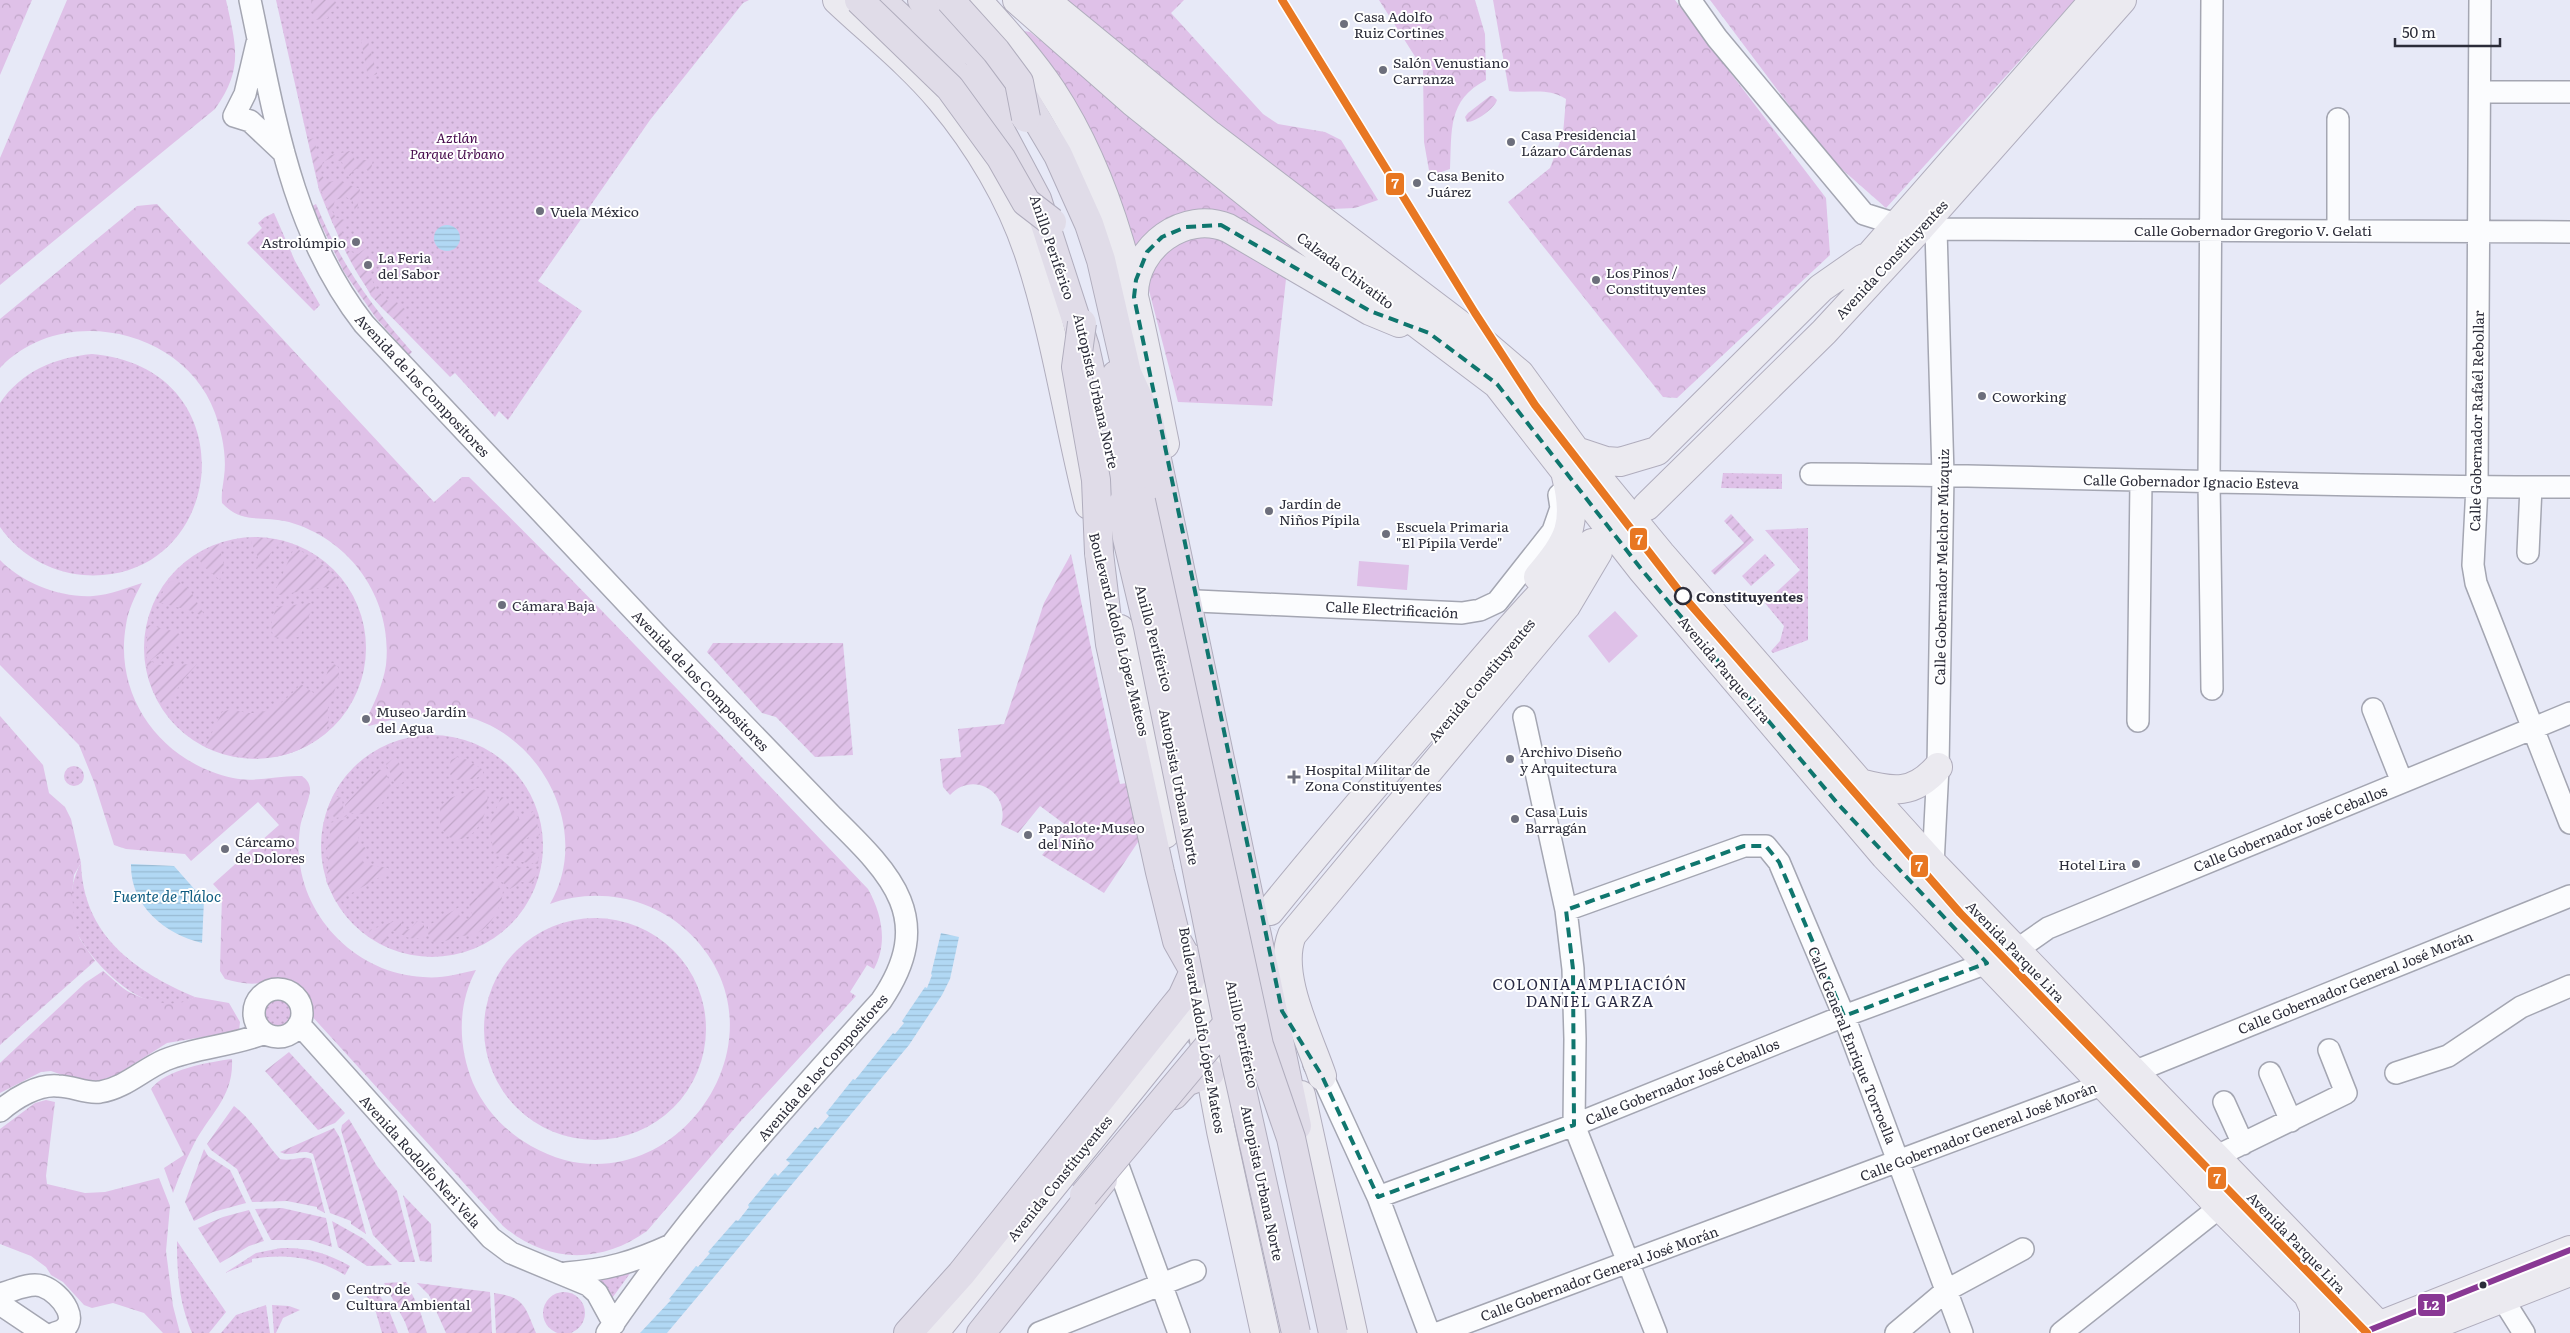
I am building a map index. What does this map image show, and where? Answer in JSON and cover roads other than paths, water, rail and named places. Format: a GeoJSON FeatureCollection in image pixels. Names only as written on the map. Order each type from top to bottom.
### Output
{"type":"FeatureCollection","features":[{"type":"Feature","properties":{"kind":"highway"},"geometry":{"type":"LineString","coordinates":[[859,0],[950,88],[1001,158],[1026,202],[1052,222]]}},
{"type":"Feature","properties":{"kind":"highway","name":"Anillo Periférico"},"geometry":{"type":"LineString","coordinates":[[880,0],[930,47],[972,92],[998,126],[1037,199],[1054,244],[1085,347],[1118,504],[1176,715],[1307,1333]]}},
{"type":"Feature","properties":{"kind":"highway","name":"Autopista Urbana Norte"},"geometry":{"type":"LineString","coordinates":[[888,0],[966,77],[993,112],[1022,158],[1052,222],[1082,323],[1123,503],[1127,538],[1148,627],[1236,1060],[1296,1333]]}},
{"type":"Feature","properties":{"kind":"highway","name":"Autopista Urbana Norte"},"geometry":{"type":"LineString","coordinates":[[922,0],[977,56],[1026,118],[1065,192],[1090,262],[1117,378],[1141,501],[1260,1045],[1291,1138],[1333,1333]]}},
{"type":"Feature","properties":{"kind":"highway"},"geometry":{"type":"LineString","coordinates":[[942,0],[1001,66],[1034,112],[1072,184],[1089,224],[1101,260],[1127,373],[1149,421],[1340,1333]]}},
{"type":"Feature","properties":{"kind":"highway"},"geometry":{"type":"LineString","coordinates":[[950,0],[996,50],[1019,82],[1026,118]]}},
{"type":"Feature","properties":{"kind":"highway"},"geometry":{"type":"LineString","coordinates":[[908,1333],[961,1274],[1182,997],[1194,972],[1177,941],[1160,872],[1106,623],[1099,553],[1096,480],[1076,367],[1082,323]]}},
{"type":"Feature","properties":{"kind":"highway"},"geometry":{"type":"LineString","coordinates":[[971,1333],[1242,1006],[1252,992],[1255,978],[1256,960],[1246,902],[1146,430],[1117,378]]}},
{"type":"Feature","properties":{"kind":"highway"},"geometry":{"type":"LineString","coordinates":[[1181,522],[1182,549],[1191,593],[1197,656]]}},
{"type":"Feature","properties":{"kind":"highway"},"geometry":{"type":"LineString","coordinates":[[981,1333],[1180,1087],[1193,1078],[1210,1073]]}},
{"type":"Feature","properties":{"kind":"main road","name":"Boulevard Adolfo López Mateos"},"geometry":{"type":"LineString","coordinates":[[837,0],[914,71],[946,106],[998,183],[1029,253],[1040,290],[1085,491],[1137,698],[1194,972],[1210,1073],[1265,1333]]}},
{"type":"Feature","properties":{"kind":"main road"},"geometry":{"type":"LineString","coordinates":[[977,0],[1021,50],[1052,92],[1075,132],[1110,209],[1134,297],[1282,1011],[1353,1333]]}},
{"type":"Feature","properties":{"kind":"main road","name":"Calzada Chivatito"},"geometry":{"type":"LineString","coordinates":[[1017,0],[1133,102],[1293,230],[1497,384],[1546,447],[1570,462]]}},
{"type":"Feature","properties":{"kind":"main road","name":"Calzada Chivatito"},"geometry":{"type":"LineString","coordinates":[[1045,0],[1210,135],[1480,340],[1520,374],[1570,462],[1651,562]]}},
{"type":"Feature","properties":{"kind":"main road","name":"Avenida Constituyentes"},"geometry":{"type":"LineString","coordinates":[[2094,0],[1917,227],[1871,253],[1833,300],[1643,501],[1824,332],[2122,0]]}},
{"type":"Feature","properties":{"kind":"main road"},"geometry":{"type":"LineString","coordinates":[[1134,297],[1138,271],[1154,244],[1162,237],[1180,229],[1214,224],[1228,228],[1370,311],[1429,333]]}},
{"type":"Feature","properties":{"kind":"main road"},"geometry":{"type":"LineString","coordinates":[[1352,811],[1374,777],[1556,554],[1572,524],[1570,462],[1620,462],[1657,451],[1821,288],[1871,253]]}},
{"type":"Feature","properties":{"kind":"main road"},"geometry":{"type":"LineString","coordinates":[[1322,1076],[1287,975],[1287,952],[1292,935],[1566,606],[1595,548]]}},
{"type":"Feature","properties":{"kind":"main road","name":"Avenida Constituyentes"},"geometry":{"type":"LineString","coordinates":[[1595,548],[1272,920],[1352,811],[1549,585],[1595,548]]}},
{"type":"Feature","properties":{"kind":"main road","name":"Avenida Parque Lira"},"geometry":{"type":"LineString","coordinates":[[1651,562],[1860,783],[2015,951],[2215,1157],[2375,1330]]}},
{"type":"Feature","properties":{"kind":"main road","name":"Avenida Parque Lira"},"geometry":{"type":"LineString","coordinates":[[1651,562],[1838,804],[1986,963],[2220,1207],[2346,1333]]}},
{"type":"Feature","properties":{"kind":"main road"},"geometry":{"type":"LineString","coordinates":[[1860,783],[1888,791],[1903,790],[1920,784],[1938,767]]}},
{"type":"Feature","properties":{"kind":"main road","name":"Avenida Constituyentes"},"geometry":{"type":"LineString","coordinates":[[934,1333],[1185,1032],[1046,1220],[956,1333]]}},
{"type":"Feature","properties":{"kind":"main road"},"geometry":{"type":"LineString","coordinates":[[2375,1330],[2570,1250]]}},
{"type":"Feature","properties":{"kind":"main road"},"geometry":{"type":"LineString","coordinates":[[2414,1333],[2570,1272]]}},
{"type":"Feature","properties":{"kind":"main road"},"geometry":{"type":"LineString","coordinates":[[2306,1292],[2314,1309],[2314,1333]]}},
{"type":"Feature","properties":{"kind":"street","name":"Avenida de los Compositores"},"geometry":{"type":"LineString","coordinates":[[250,0],[284,153],[297,200],[318,251],[344,297],[364,324],[656,634],[879,862],[894,883],[905,914],[906,946],[892,986],[881,1001],[744,1155],[672,1244],[610,1328]]}},
{"type":"Feature","properties":{"kind":"street","name":"Calle Gobernador Gregorio V. Gelati"},"geometry":{"type":"LineString","coordinates":[[1690,0],[1718,38],[1864,214],[1917,227],[2570,232]]}},
{"type":"Feature","properties":{"kind":"street"},"geometry":{"type":"LineString","coordinates":[[2212,0],[2209,482],[2212,689]]}},
{"type":"Feature","properties":{"kind":"street","name":"Calle Gobernador Rafaél Rebollar"},"geometry":{"type":"LineString","coordinates":[[2480,0],[2477,486],[2473,565],[2476,583],[2570,823]]}},
{"type":"Feature","properties":{"kind":"street"},"geometry":{"type":"LineString","coordinates":[[258,38],[244,94],[234,116],[250,121],[284,153]]}},
{"type":"Feature","properties":{"kind":"street"},"geometry":{"type":"LineString","coordinates":[[2480,92],[2570,92]]}},
{"type":"Feature","properties":{"kind":"street"},"geometry":{"type":"LineString","coordinates":[[2338,119],[2338,229]]}},
{"type":"Feature","properties":{"kind":"street","name":"Calle Gobernador Melchor Múzquiz"},"geometry":{"type":"LineString","coordinates":[[1917,227],[1943,475],[1938,767],[1931,904]]}},
{"type":"Feature","properties":{"kind":"street","name":"Calle Electrificación"},"geometry":{"type":"LineString","coordinates":[[1197,601],[1462,613],[1480,610],[1497,602],[1553,531],[1561,508],[1546,447]]}},
{"type":"Feature","properties":{"kind":"street","name":"Calle Gobernador Ignacio Esteva"},"geometry":{"type":"LineString","coordinates":[[1811,474],[1943,475],[2141,481],[2531,488],[2570,487]]}},
{"type":"Feature","properties":{"kind":"street"},"geometry":{"type":"LineString","coordinates":[[2138,721],[2141,481]]}},
{"type":"Feature","properties":{"kind":"street"},"geometry":{"type":"LineString","coordinates":[[2528,553],[2531,488]]}},
{"type":"Feature","properties":{"kind":"street"},"geometry":{"type":"LineString","coordinates":[[2373,709],[2402,782]]}},
{"type":"Feature","properties":{"kind":"street","name":"Calle Gobernador José Ceballos"},"geometry":{"type":"LineString","coordinates":[[2015,951],[2048,928],[2570,713]]}},
{"type":"Feature","properties":{"kind":"street"},"geometry":{"type":"LineString","coordinates":[[1524,717],[1566,910],[1574,989],[1574,1125],[1656,1333]]}},
{"type":"Feature","properties":{"kind":"street","name":"Calle General Enrique Torroella"},"geometry":{"type":"LineString","coordinates":[[1566,910],[1744,846],[1766,846],[1779,862],[1844,1016],[1962,1333]]}},
{"type":"Feature","properties":{"kind":"street","name":"Calle Gobernador General José Morán"},"geometry":{"type":"LineString","coordinates":[[1438,1333],[2104,1084],[2570,896]]}},
{"type":"Feature","properties":{"kind":"street","name":"Calle Gobernador José Ceballos"},"geometry":{"type":"LineString","coordinates":[[1378,1197],[1574,1125],[1844,1016],[1986,963]]}},
{"type":"Feature","properties":{"kind":"street"},"geometry":{"type":"LineString","coordinates":[[2396,1073],[2448,1056],[2521,1007],[2570,986]]}},
{"type":"Feature","properties":{"kind":"street"},"geometry":{"type":"LineString","coordinates":[[272,989],[287,990],[299,1001],[302,1017],[299,1024],[287,1035],[272,1036],[264,1033],[256,1022],[254,1009],[260,996],[272,989]]}},
{"type":"Feature","properties":{"kind":"street"},"geometry":{"type":"LineString","coordinates":[[1282,1011],[1322,1076],[1378,1197],[1429,1333]]}},
{"type":"Feature","properties":{"kind":"street","name":"Avenida Rodolfo Neri Vela"},"geometry":{"type":"LineString","coordinates":[[299,1024],[491,1238],[511,1254],[588,1285],[597,1293],[610,1328]]}},
{"type":"Feature","properties":{"kind":"street"},"geometry":{"type":"LineString","coordinates":[[0,1111],[20,1097],[45,1087],[58,1086],[84,1092],[99,1092],[128,1082],[166,1060],[264,1033]]}},
{"type":"Feature","properties":{"kind":"street"},"geometry":{"type":"LineString","coordinates":[[2215,1157],[2346,1093],[2329,1050]]}},
{"type":"Feature","properties":{"kind":"street"},"geometry":{"type":"LineString","coordinates":[[2270,1073],[2291,1121]]}},
{"type":"Feature","properties":{"kind":"street"},"geometry":{"type":"LineString","coordinates":[[2224,1102],[2243,1144]]}},
{"type":"Feature","properties":{"kind":"street"},"geometry":{"type":"LineString","coordinates":[[1117,1163],[1179,1333]]}},
{"type":"Feature","properties":{"kind":"street"},"geometry":{"type":"LineString","coordinates":[[2061,1333],[2220,1207]]}},
{"type":"Feature","properties":{"kind":"street","name":"Avenida Rodolfo Neri Vela"},"geometry":{"type":"LineString","coordinates":[[561,1274],[599,1271],[620,1266],[672,1244]]}},
{"type":"Feature","properties":{"kind":"street"},"geometry":{"type":"LineString","coordinates":[[1896,1333],[1947,1290],[2024,1249]]}},
{"type":"Feature","properties":{"kind":"street"},"geometry":{"type":"LineString","coordinates":[[1038,1333],[1196,1271]]}},
{"type":"Feature","properties":{"kind":"street"},"geometry":{"type":"LineString","coordinates":[[0,1294],[33,1285],[50,1290],[68,1309],[71,1319],[68,1326],[55,1333]]}},
{"type":"Feature","properties":{"kind":"street"},"geometry":{"type":"LineString","coordinates":[[2502,1298],[2524,1333]]}},
{"type":"Feature","properties":{"kind":"street"},"geometry":{"type":"LineString","coordinates":[[0,1304],[43,1333]]}},
{"type":"Feature","properties":{"kind":"water"},"geometry":{"type":"Polygon","coordinates":[[[447,225],[456,229],[460,238],[456,247],[447,251],[438,247],[434,238],[438,229],[447,225]]]}},
{"type":"Feature","properties":{"kind":"water","name":"Fuente de Tláloc"},"geometry":{"type":"Polygon","coordinates":[[[131,864],[174,866],[204,900],[202,943],[175,933],[152,916],[136,892],[132,879],[131,864]]]}},
{"type":"Feature","properties":{"kind":"water"},"geometry":{"type":"Polygon","coordinates":[[[941,933],[959,937],[950,979],[942,995],[909,1045],[667,1333],[640,1333],[671,1300],[669,1299],[696,1266],[698,1267],[710,1253],[708,1252],[736,1220],[738,1221],[749,1207],[748,1205],[775,1173],[778,1176],[790,1163],[786,1160],[815,1127],[818,1129],[829,1116],[826,1113],[853,1079],[855,1080],[893,1033],[895,1034],[904,1023],[902,1021],[925,987],[927,988],[932,975],[941,933]]]}},
{"type":"Feature","properties":{"kind":"tunnel"},"geometry":{"type":"LineString","coordinates":[[1248,962],[1274,929]]}},
{"type":"Feature","properties":{"kind":"tunnel"},"geometry":{"type":"LineString","coordinates":[[1187,1042],[1213,1008]]}},
{"type":"Feature","properties":{"kind":"place","name":"Casa Adolfo Ruiz Cortines"},"geometry":{"type":"Point","coordinates":[1344,24]}},
{"type":"Feature","properties":{"kind":"place","name":"Salón Venustiano Carranza"},"geometry":{"type":"Point","coordinates":[1383,70]}},
{"type":"Feature","properties":{"kind":"place","name":"Casa Presidencial Lázaro Cárdenas"},"geometry":{"type":"Point","coordinates":[1511,142]}},
{"type":"Feature","properties":{"kind":"place","name":"Casa Benito Juárez"},"geometry":{"type":"Point","coordinates":[1417,183]}},
{"type":"Feature","properties":{"kind":"place","name":"Vuela México"},"geometry":{"type":"Point","coordinates":[540,211]}},
{"type":"Feature","properties":{"kind":"place","name":"Astrolúmpio"},"geometry":{"type":"Point","coordinates":[356,242]}},
{"type":"Feature","properties":{"kind":"place","name":"La Feria del Sabor"},"geometry":{"type":"Point","coordinates":[368,265]}},
{"type":"Feature","properties":{"kind":"place","name":"Los Pinos / Constituyentes"},"geometry":{"type":"Point","coordinates":[1596,280]}},
{"type":"Feature","properties":{"kind":"place","name":"Coworking"},"geometry":{"type":"Point","coordinates":[1982,396]}},
{"type":"Feature","properties":{"kind":"place","name":"Jardín de Niños Pípila"},"geometry":{"type":"Point","coordinates":[1269,511]}},
{"type":"Feature","properties":{"kind":"place","name":"Escuela Primaria \"El Pípila Verde\""},"geometry":{"type":"Point","coordinates":[1386,534]}},
{"type":"Feature","properties":{"kind":"place","name":"Constituyentes"},"geometry":{"type":"Point","coordinates":[1683,596]}},
{"type":"Feature","properties":{"kind":"place","name":"Cámara Baja"},"geometry":{"type":"Point","coordinates":[502,605]}},
{"type":"Feature","properties":{"kind":"place","name":"Museo Jardín del Agua"},"geometry":{"type":"Point","coordinates":[366,719]}},
{"type":"Feature","properties":{"kind":"place","name":"Archivo Diseño y Arquitectura"},"geometry":{"type":"Point","coordinates":[1510,759]}},
{"type":"Feature","properties":{"kind":"place","name":"Hospital Militar de Zona Constituyentes"},"geometry":{"type":"Point","coordinates":[1294,777]}},
{"type":"Feature","properties":{"kind":"place","name":"Casa Luis Barragán"},"geometry":{"type":"Point","coordinates":[1515,819]}},
{"type":"Feature","properties":{"kind":"place","name":"Papalote•Museo del Niño"},"geometry":{"type":"Point","coordinates":[1028,835]}},
{"type":"Feature","properties":{"kind":"place","name":"Cárcamo de Dolores"},"geometry":{"type":"Point","coordinates":[225,849]}},
{"type":"Feature","properties":{"kind":"place","name":"Hotel Lira"},"geometry":{"type":"Point","coordinates":[2136,864]}},
{"type":"Feature","properties":{"kind":"place","name":"Centro de Cultura Ambiental"},"geometry":{"type":"Point","coordinates":[336,1296]}},
{"type":"Feature","properties":{"kind":"district","name":"COLONIA AMPLIACIÓN DANIEL GARZA"},"geometry":{"type":"Point","coordinates":[1590,992]}},
{"type":"Feature","properties":{"kind":"park label","name":"Aztlán Parque Urbano"},"geometry":{"type":"Point","coordinates":[457,146]}}]}
